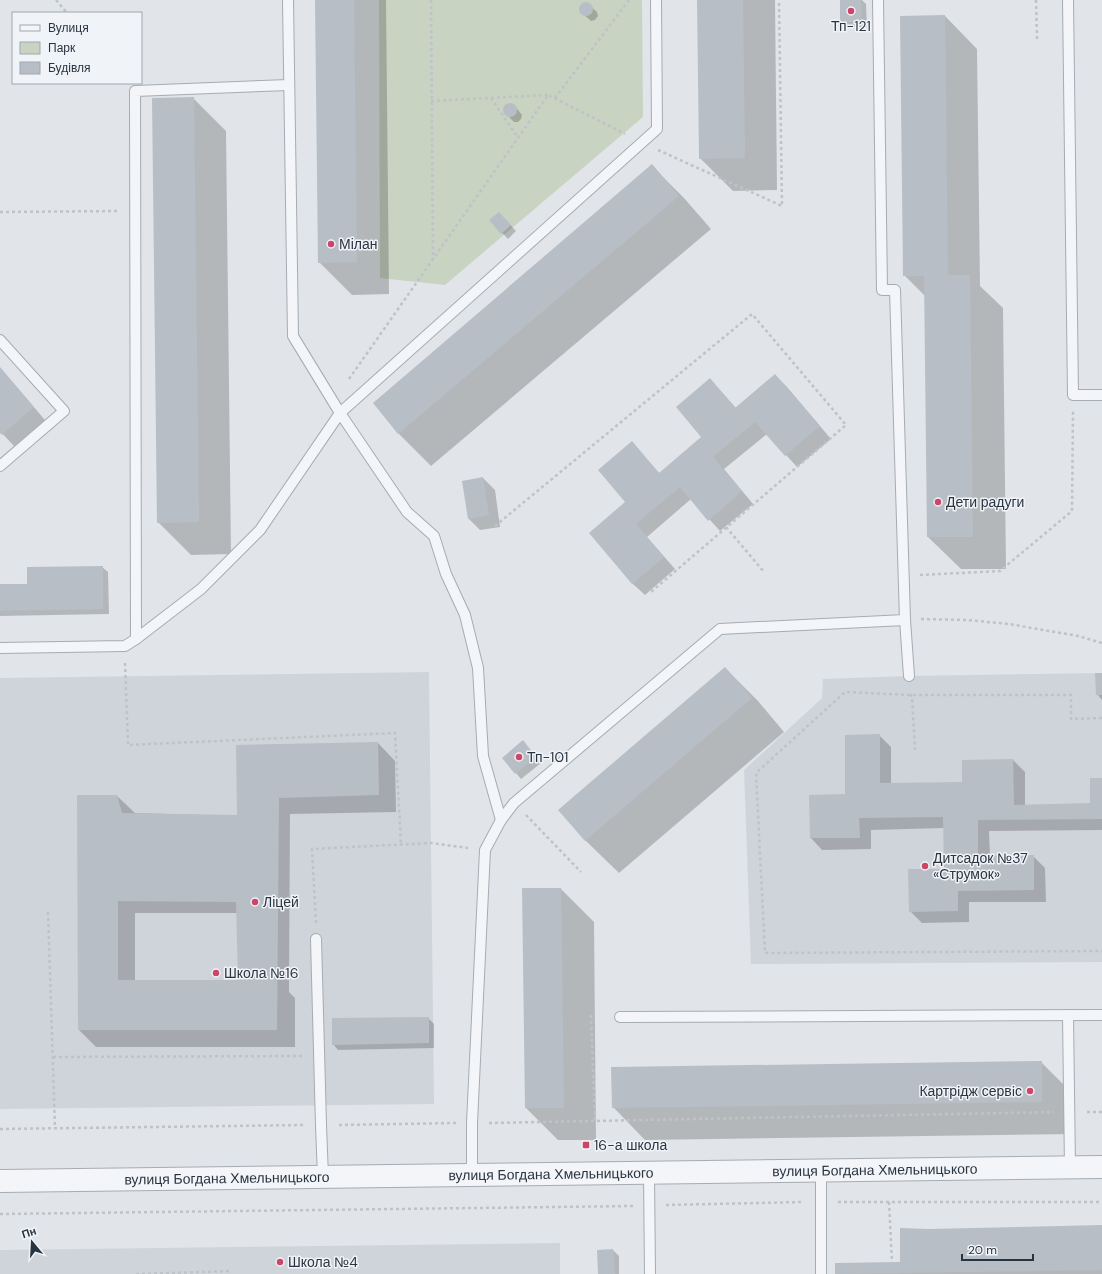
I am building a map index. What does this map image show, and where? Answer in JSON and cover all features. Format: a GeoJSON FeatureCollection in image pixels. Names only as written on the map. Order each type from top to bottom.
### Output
{"type":"FeatureCollection","features":[{"type":"Feature","properties":{"kind":"street","name":"вулиця Богдана Хмельницького"},"geometry":{"type":"LineString","coordinates":[[0,1181],[1102,1167]]}},
{"type":"Feature","properties":{"kind":"lane"},"geometry":{"type":"LineString","coordinates":[[288,0],[293,336],[333,403],[407,512],[434,536],[446,574],[465,615],[478,668],[483,756],[501,820]]}},
{"type":"Feature","properties":{"kind":"lane"},"geometry":{"type":"LineString","coordinates":[[0,648],[125,646],[201,589],[260,530],[340,413],[657,129],[656,0]]}},
{"type":"Feature","properties":{"kind":"lane"},"geometry":{"type":"LineString","coordinates":[[878,0],[882,290],[895,290],[905,620],[909,676]]}},
{"type":"Feature","properties":{"kind":"lane"},"geometry":{"type":"LineString","coordinates":[[1068,0],[1073,395],[1102,395]]}},
{"type":"Feature","properties":{"kind":"lane"},"geometry":{"type":"LineString","coordinates":[[136,639],[135,91],[289,85]]}},
{"type":"Feature","properties":{"kind":"lane"},"geometry":{"type":"LineString","coordinates":[[0,340],[64,411],[0,466]]}},
{"type":"Feature","properties":{"kind":"lane"},"geometry":{"type":"LineString","coordinates":[[472,1175],[472,1123],[485,850],[501,820],[514,803],[720,629],[905,620]]}},
{"type":"Feature","properties":{"kind":"lane"},"geometry":{"type":"LineString","coordinates":[[316,939],[323,1177]]}},
{"type":"Feature","properties":{"kind":"lane"},"geometry":{"type":"LineString","coordinates":[[1068,1015],[1070,1168]]}},
{"type":"Feature","properties":{"kind":"lane"},"geometry":{"type":"LineString","coordinates":[[620,1017],[1102,1015]]}},
{"type":"Feature","properties":{"kind":"lane"},"geometry":{"type":"LineString","coordinates":[[821,1171],[821,1274]]}},
{"type":"Feature","properties":{"kind":"lane"},"geometry":{"type":"LineString","coordinates":[[649,1173],[650,1274]]}},
{"type":"Feature","properties":{"kind":"path"},"geometry":{"type":"LineString","coordinates":[[56,0],[66,12]]}},
{"type":"Feature","properties":{"kind":"path"},"geometry":{"type":"LineString","coordinates":[[430,0],[433,259]]}},
{"type":"Feature","properties":{"kind":"path"},"geometry":{"type":"LineString","coordinates":[[555,98],[629,0]]}},
{"type":"Feature","properties":{"kind":"path"},"geometry":{"type":"LineString","coordinates":[[431,101],[548,95],[642,143],[782,206],[779,0]]}},
{"type":"Feature","properties":{"kind":"path"},"geometry":{"type":"LineString","coordinates":[[1036,0],[1037,39]]}},
{"type":"Feature","properties":{"kind":"path"},"geometry":{"type":"LineString","coordinates":[[333,403],[548,95]]}},
{"type":"Feature","properties":{"kind":"path"},"geometry":{"type":"LineString","coordinates":[[491,98],[518,138]]}},
{"type":"Feature","properties":{"kind":"path"},"geometry":{"type":"LineString","coordinates":[[0,212],[136,211]]}},
{"type":"Feature","properties":{"kind":"path"},"geometry":{"type":"LineString","coordinates":[[495,526],[752,314],[846,425],[651,592]]}},
{"type":"Feature","properties":{"kind":"path"},"geometry":{"type":"LineString","coordinates":[[904,576],[1000,571],[1072,511],[1073,395]]}},
{"type":"Feature","properties":{"kind":"path"},"geometry":{"type":"LineString","coordinates":[[726,527],[764,572]]}},
{"type":"Feature","properties":{"kind":"path"},"geometry":{"type":"LineString","coordinates":[[905,620],[967,620],[1009,624],[1078,636],[1102,643]]}},
{"type":"Feature","properties":{"kind":"path"},"geometry":{"type":"LineString","coordinates":[[125,646],[128,745],[395,733],[401,845]]}},
{"type":"Feature","properties":{"kind":"path"},"geometry":{"type":"LineString","coordinates":[[909,676],[910,695],[912,698],[915,750]]}},
{"type":"Feature","properties":{"kind":"path"},"geometry":{"type":"LineString","coordinates":[[1102,718],[1071,719],[1071,695],[910,695],[845,692],[756,773],[765,953],[1102,951]]}},
{"type":"Feature","properties":{"kind":"path"},"geometry":{"type":"LineString","coordinates":[[514,803],[581,872]]}},
{"type":"Feature","properties":{"kind":"path"},"geometry":{"type":"LineString","coordinates":[[316,939],[312,849],[431,843],[485,850]]}},
{"type":"Feature","properties":{"kind":"path"},"geometry":{"type":"LineString","coordinates":[[48,912],[55,1128]]}},
{"type":"Feature","properties":{"kind":"path"},"geometry":{"type":"LineString","coordinates":[[591,1015],[595,1121]]}},
{"type":"Feature","properties":{"kind":"path"},"geometry":{"type":"LineString","coordinates":[[52,1057],[319,1056]]}},
{"type":"Feature","properties":{"kind":"path"},"geometry":{"type":"LineString","coordinates":[[0,1129],[472,1123],[1102,1112]]}},
{"type":"Feature","properties":{"kind":"path"},"geometry":{"type":"LineString","coordinates":[[0,1214],[822,1202],[1102,1202]]}},
{"type":"Feature","properties":{"kind":"path"},"geometry":{"type":"LineString","coordinates":[[889,1202],[892,1262]]}},
{"type":"Feature","properties":{"kind":"path"},"geometry":{"type":"LineString","coordinates":[[136,1274],[232,1271]]}},
{"type":"Feature","properties":{"kind":"shaded area","name":"Школа №16"},"geometry":{"type":"Polygon","coordinates":[[[429,672],[434,1104],[0,1109],[0,678],[429,672]]]}},
{"type":"Feature","properties":{"kind":"shaded area","name":"Дитсадок №37 «Струмок»"},"geometry":{"type":"Polygon","coordinates":[[[1102,673],[1102,962],[751,964],[744,770],[822,698],[823,679],[1102,673]]]}},
{"type":"Feature","properties":{"kind":"shaded area","name":"Школа №4"},"geometry":{"type":"Polygon","coordinates":[[[560,1243],[560,1274],[0,1274],[0,1250],[560,1243]]]}},
{"type":"Feature","properties":{"kind":"green space"},"geometry":{"type":"Polygon","coordinates":[[[379,0],[642,0],[643,117],[445,285],[380,278],[379,0]]]}},
{"type":"Feature","properties":{"kind":"building"},"geometry":{"type":"Polygon","coordinates":[[[315,0],[354,0],[357,262],[318,263],[315,0]]]}},
{"type":"Feature","properties":{"kind":"building"},"geometry":{"type":"Polygon","coordinates":[[[697,0],[743,0],[745,158],[699,159],[697,0]]]}},
{"type":"Feature","properties":{"kind":"building","name":"Тп-121"},"geometry":{"type":"Polygon","coordinates":[[[840,0],[861,0],[862,22],[840,22],[840,0]]]}},
{"type":"Feature","properties":{"kind":"building"},"geometry":{"type":"Polygon","coordinates":[[[586,2],[591,4],[593,9],[591,14],[586,16],[581,14],[579,9],[581,4],[586,2]]]}},
{"type":"Feature","properties":{"kind":"building"},"geometry":{"type":"Polygon","coordinates":[[[945,15],[948,275],[970,275],[973,537],[927,537],[924,276],[903,276],[900,16],[945,15]]]}},
{"type":"Feature","properties":{"kind":"building"},"geometry":{"type":"Polygon","coordinates":[[[194,97],[199,522],[157,523],[152,98],[194,97]]]}},
{"type":"Feature","properties":{"kind":"building"},"geometry":{"type":"Polygon","coordinates":[[[510,103],[515,105],[517,110],[515,115],[510,117],[505,115],[503,110],[505,105],[510,103]]]}},
{"type":"Feature","properties":{"kind":"building"},"geometry":{"type":"Polygon","coordinates":[[[652,164],[679,196],[398,434],[373,403],[652,164]]]}},
{"type":"Feature","properties":{"kind":"building"},"geometry":{"type":"Polygon","coordinates":[[[499,212],[511,225],[501,234],[489,220],[499,212]]]}},
{"type":"Feature","properties":{"kind":"building"},"geometry":{"type":"Polygon","coordinates":[[[0,367],[34,407],[2,435],[0,433],[0,367]]]}},
{"type":"Feature","properties":{"kind":"building"},"geometry":{"type":"Polygon","coordinates":[[[775,374],[820,426],[785,456],[755,422],[713,457],[742,491],[708,521],[680,487],[636,524],[664,557],[632,584],[589,533],[625,502],[598,470],[632,441],[659,473],[701,437],[676,407],[710,378],[735,408],[775,374]]]}},
{"type":"Feature","properties":{"kind":"building"},"geometry":{"type":"Polygon","coordinates":[[[483,477],[489,515],[468,519],[462,481],[483,477]]]}},
{"type":"Feature","properties":{"kind":"building"},"geometry":{"type":"Polygon","coordinates":[[[103,566],[103,609],[0,611],[0,584],[27,584],[27,567],[103,566]]]}},
{"type":"Feature","properties":{"kind":"building"},"geometry":{"type":"Polygon","coordinates":[[[725,667],[752,698],[585,841],[558,810],[725,667]]]}},
{"type":"Feature","properties":{"kind":"building"},"geometry":{"type":"Polygon","coordinates":[[[1095,673],[1102,673],[1102,695],[1096,695],[1095,673]]]}},
{"type":"Feature","properties":{"kind":"building"},"geometry":{"type":"Polygon","coordinates":[[[880,734],[880,783],[962,782],[962,760],[1013,759],[1014,805],[1090,803],[1090,778],[1102,778],[1102,819],[978,820],[978,856],[1034,855],[1034,890],[958,891],[958,911],[909,912],[908,869],[944,869],[943,817],[859,818],[860,838],[810,838],[809,795],[845,794],[845,735],[880,734]]]}},
{"type":"Feature","properties":{"kind":"building","name":"Тп-101"},"geometry":{"type":"Polygon","coordinates":[[[523,740],[536,757],[515,774],[502,758],[523,740]]]}},
{"type":"Feature","properties":{"kind":"building"},"geometry":{"type":"Polygon","coordinates":[[[378,742],[379,795],[279,798],[277,1030],[78,1030],[77,795],[117,795],[122,813],[237,815],[236,745],[378,742]],[[118,901],[118,980],[238,980],[236,902],[118,901]]]}},
{"type":"Feature","properties":{"kind":"building"},"geometry":{"type":"Polygon","coordinates":[[[522,888],[561,888],[564,1108],[525,1108],[522,888]]]}},
{"type":"Feature","properties":{"kind":"building"},"geometry":{"type":"Polygon","coordinates":[[[429,1017],[429,1043],[332,1045],[332,1018],[429,1017]]]}},
{"type":"Feature","properties":{"kind":"building"},"geometry":{"type":"Polygon","coordinates":[[[1042,1061],[1042,1102],[612,1108],[611,1067],[1042,1061]]]}},
{"type":"Feature","properties":{"kind":"building"},"geometry":{"type":"Polygon","coordinates":[[[1102,1225],[1102,1270],[835,1274],[835,1263],[900,1262],[900,1228],[929,1229],[1102,1225]]]}},
{"type":"Feature","properties":{"kind":"building"},"geometry":{"type":"Polygon","coordinates":[[[613,1249],[615,1274],[598,1274],[597,1250],[613,1249]]]}},
{"type":"Feature","properties":{"kind":"place","name":"Тп-121"},"geometry":{"type":"Point","coordinates":[851,11]}},
{"type":"Feature","properties":{"kind":"place","name":"Мілан"},"geometry":{"type":"Point","coordinates":[331,244]}},
{"type":"Feature","properties":{"kind":"place","name":"Дети радуги"},"geometry":{"type":"Point","coordinates":[938,502]}},
{"type":"Feature","properties":{"kind":"place","name":"Тп-101"},"geometry":{"type":"Point","coordinates":[519,757]}},
{"type":"Feature","properties":{"kind":"place","name":"Дитсадок №37 «Струмок»"},"geometry":{"type":"Point","coordinates":[925,866]}},
{"type":"Feature","properties":{"kind":"place","name":"Ліцей"},"geometry":{"type":"Point","coordinates":[255,902]}},
{"type":"Feature","properties":{"kind":"place","name":"Школа №16"},"geometry":{"type":"Point","coordinates":[216,973]}},
{"type":"Feature","properties":{"kind":"place","name":"Картрiдж сервiс"},"geometry":{"type":"Point","coordinates":[1030,1091]}},
{"type":"Feature","properties":{"kind":"place","name":"16-а школа"},"geometry":{"type":"Point","coordinates":[586,1145]}},
{"type":"Feature","properties":{"kind":"place","name":"Школа №4"},"geometry":{"type":"Point","coordinates":[280,1262]}}]}
